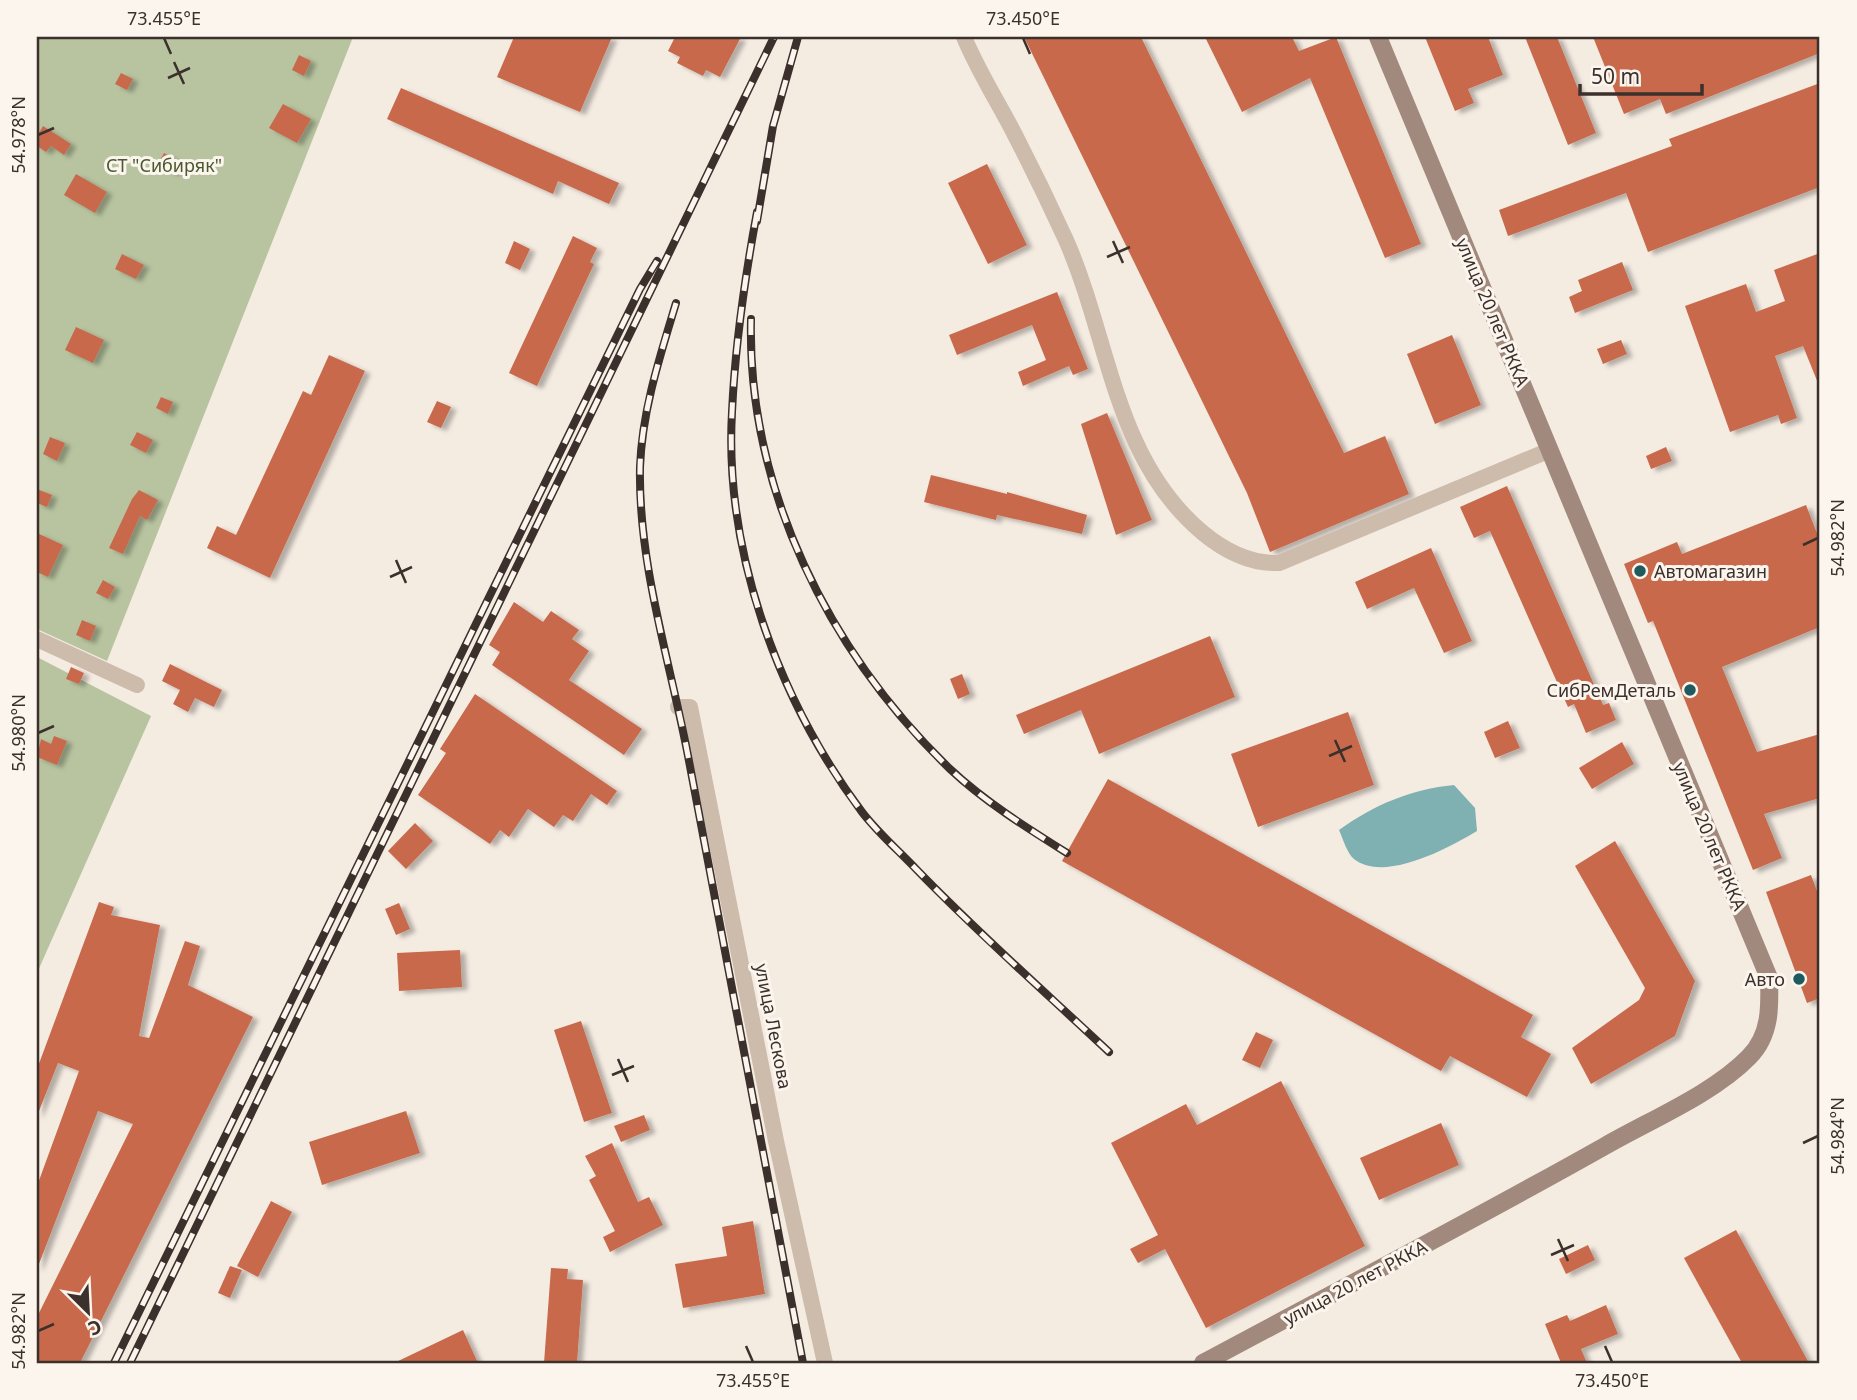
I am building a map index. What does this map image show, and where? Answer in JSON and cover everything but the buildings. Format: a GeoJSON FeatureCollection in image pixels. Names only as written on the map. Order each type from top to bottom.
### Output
{"type":"FeatureCollection","features":[{"type":"Feature","properties":{"kind":"main road","name":"улица 20 лет РККА"},"geometry":{"type":"LineString","coordinates":[[1203,1363],[1554,1175],[1723,1079],[1751,1056],[1767,1029],[1769,978],[1378,37]]}},
{"type":"Feature","properties":{"kind":"street"},"geometry":{"type":"LineString","coordinates":[[964,37],[1066,241],[1092,305],[1109,376],[1128,429],[1154,478],[1183,517],[1218,546],[1257,564],[1279,563],[1550,450]]}},
{"type":"Feature","properties":{"kind":"street"},"geometry":{"type":"LineString","coordinates":[[37,639],[137,685]]}},
{"type":"Feature","properties":{"kind":"street","name":"улица Лескова"},"geometry":{"type":"LineString","coordinates":[[678,707],[690,707],[695,722],[704,782],[722,857],[776,1141],[825,1363]]}},
{"type":"Feature","properties":{"kind":"green space","name":"СТ \"Сибиряк\""},"geometry":{"type":"Polygon","coordinates":[[[37,37],[353,37],[107,661],[37,629],[37,37]]]}},
{"type":"Feature","properties":{"kind":"green space"},"geometry":{"type":"Polygon","coordinates":[[[37,657],[151,716],[37,973],[37,657]]]}},
{"type":"Feature","properties":{"kind":"water"},"geometry":{"type":"Polygon","coordinates":[[[1454,785],[1475,808],[1477,831],[1434,854],[1399,865],[1367,865],[1354,859],[1349,853],[1339,830],[1352,821],[1408,794],[1454,785]]]}},
{"type":"Feature","properties":{"kind":"railway"},"geometry":{"type":"LineString","coordinates":[[130,1363],[774,37]]}},
{"type":"Feature","properties":{"kind":"railway"},"geometry":{"type":"LineString","coordinates":[[757,221],[773,126],[798,37]]}},
{"type":"Feature","properties":{"kind":"railway"},"geometry":{"type":"LineString","coordinates":[[757,212],[735,362],[732,465],[737,518],[748,571],[782,674],[832,769],[868,820],[964,917],[1109,1052]]}},
{"type":"Feature","properties":{"kind":"railway"},"geometry":{"type":"LineString","coordinates":[[114,1363],[640,289],[657,261]]}},
{"type":"Feature","properties":{"kind":"railway"},"geometry":{"type":"LineString","coordinates":[[676,303],[653,384],[641,446],[644,541],[689,761],[803,1363]]}},
{"type":"Feature","properties":{"kind":"railway"},"geometry":{"type":"LineString","coordinates":[[751,319],[753,382],[763,445],[780,505],[804,564],[833,620],[867,673],[907,723],[950,769],[991,803],[1067,853]]}},
{"type":"Feature","properties":{"kind":"place","name":"Автомагазин"},"geometry":{"type":"Point","coordinates":[1640,571]}},
{"type":"Feature","properties":{"kind":"place","name":"СибРемДеталь"},"geometry":{"type":"Point","coordinates":[1690,690]}},
{"type":"Feature","properties":{"kind":"place","name":"Авто"},"geometry":{"type":"Point","coordinates":[1799,979]}}]}
